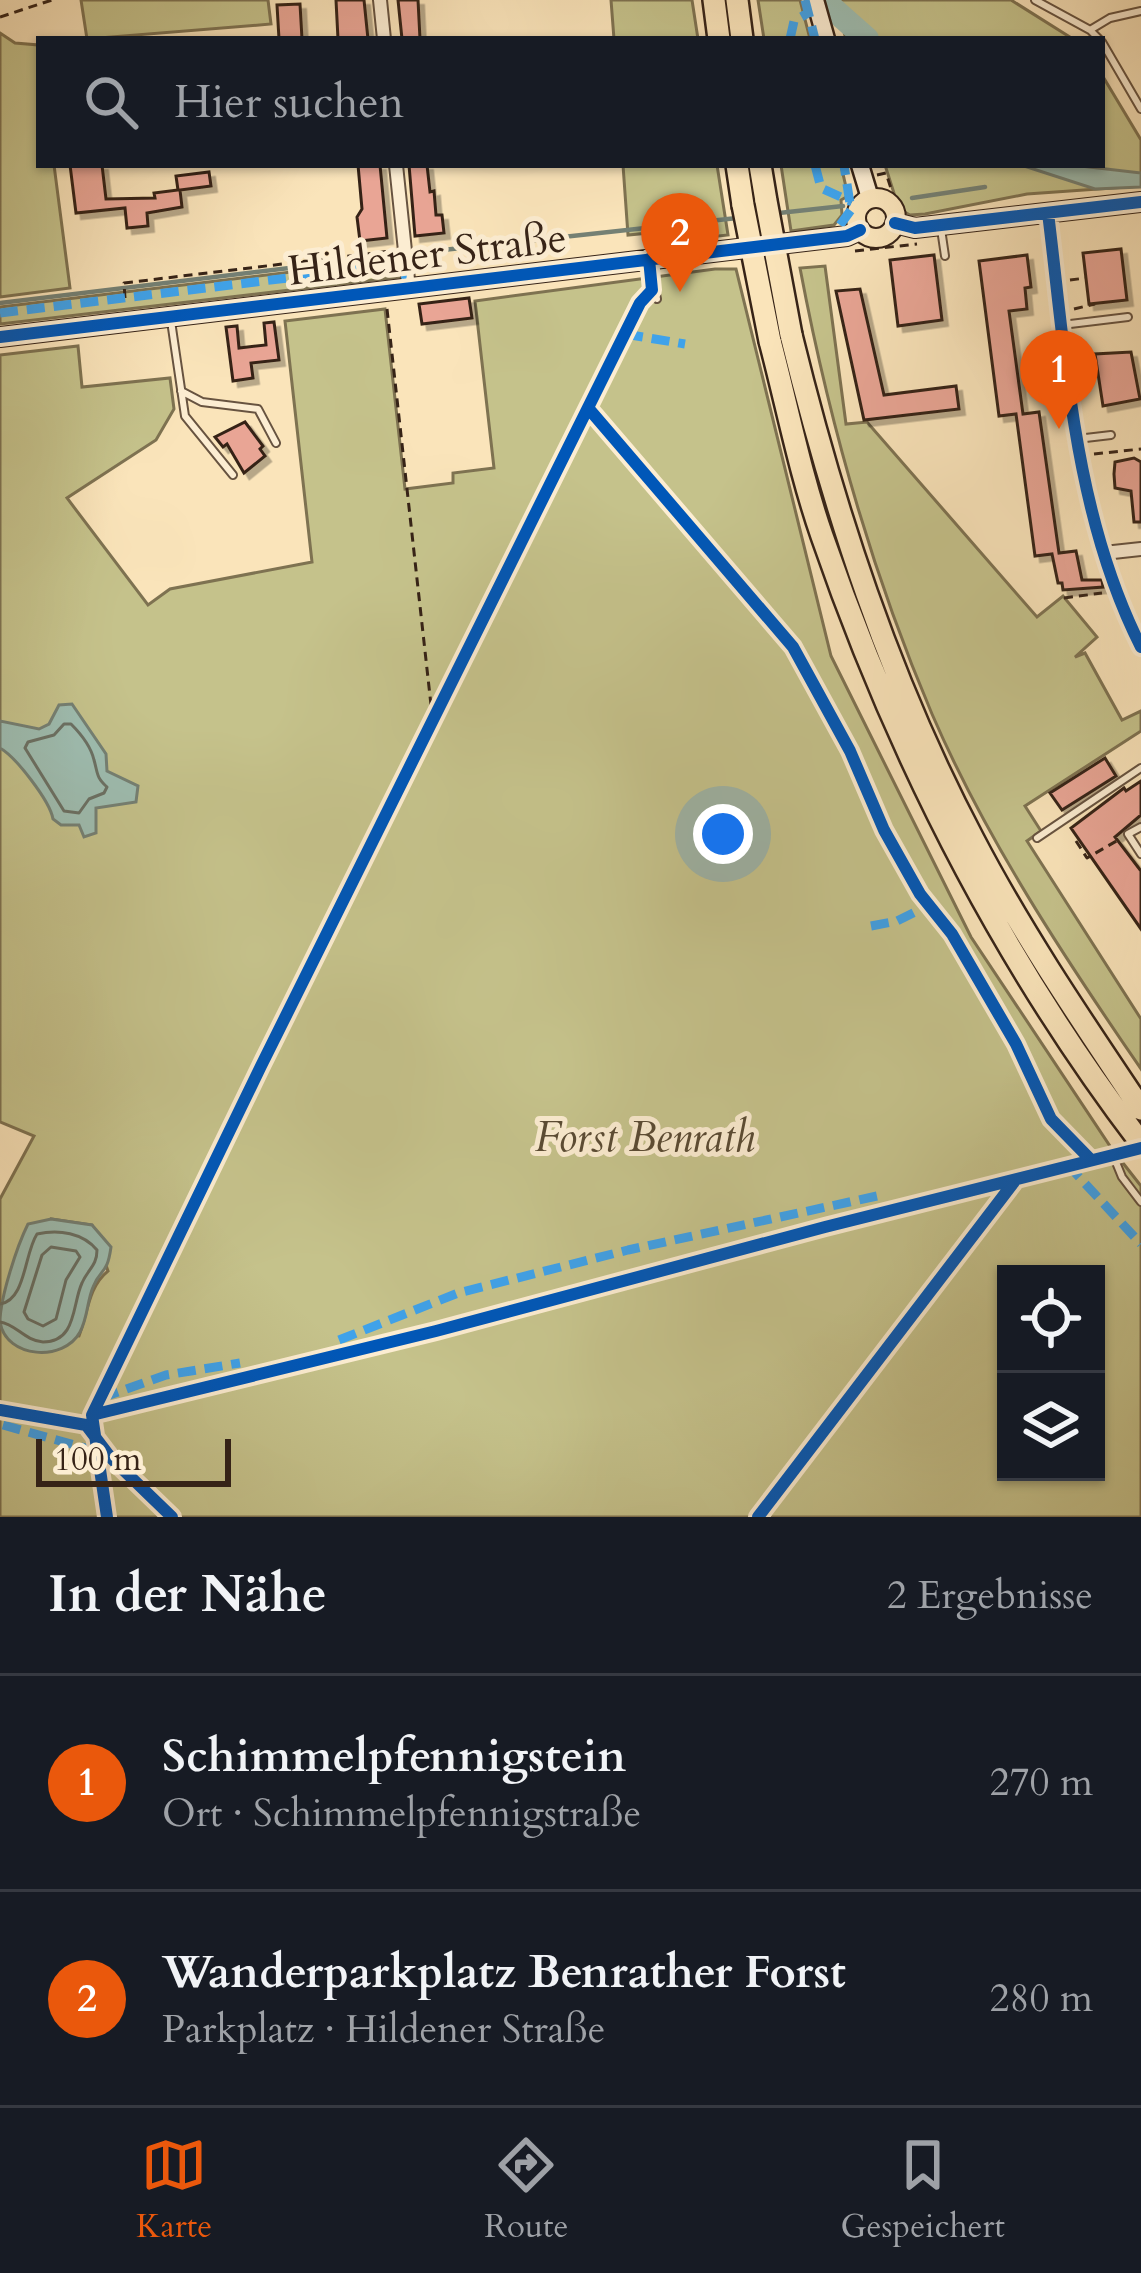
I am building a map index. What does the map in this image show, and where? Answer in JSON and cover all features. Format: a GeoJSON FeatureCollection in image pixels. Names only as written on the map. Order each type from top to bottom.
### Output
{"type":"FeatureCollection","features":[{"type":"Feature","properties":{"kind":"highway"},"geometry":{"type":"LineString","coordinates":[[713,0],[719,36]]}},
{"type":"Feature","properties":{"kind":"highway"},"geometry":{"type":"LineString","coordinates":[[736,0],[742,36]]}},
{"type":"Feature","properties":{"kind":"highway"},"geometry":{"type":"LineString","coordinates":[[738,168],[754,203],[820,532],[884,704],[964,871],[1041,998],[1132,1114],[1135,1147]]}},
{"type":"Feature","properties":{"kind":"highway"},"geometry":{"type":"LineString","coordinates":[[754,203],[760,168]]}},
{"type":"Feature","properties":{"kind":"main road"},"geometry":{"type":"LineString","coordinates":[[815,0],[824,32]]}},
{"type":"Feature","properties":{"kind":"main road"},"geometry":{"type":"LineString","coordinates":[[860,230],[858,209],[870,199],[862,171]]}},
{"type":"Feature","properties":{"kind":"main road","name":"Hildener Straße"},"geometry":{"type":"LineString","coordinates":[[0,337],[847,236],[860,230],[876,238],[895,223],[892,206],[882,199],[870,199]]}},
{"type":"Feature","properties":{"kind":"main road","name":"Hildener Straße"},"geometry":{"type":"LineString","coordinates":[[895,223],[916,236],[941,225],[1141,202]]}},
{"type":"Feature","properties":{"kind":"street"},"geometry":{"type":"LineString","coordinates":[[380,0],[384,36]]}},
{"type":"Feature","properties":{"kind":"street"},"geometry":{"type":"LineString","coordinates":[[396,168],[409,289]]}},
{"type":"Feature","properties":{"kind":"street"},"geometry":{"type":"LineString","coordinates":[[1048,213],[1081,456],[1114,586],[1141,647]]}},
{"type":"Feature","properties":{"kind":"street"},"geometry":{"type":"LineString","coordinates":[[1104,554],[1141,550]]}},
{"type":"Feature","properties":{"kind":"lane"},"geometry":{"type":"LineString","coordinates":[[1035,0],[1095,36]]}},
{"type":"Feature","properties":{"kind":"lane"},"geometry":{"type":"LineString","coordinates":[[1090,30],[1110,18],[1141,10]]}},
{"type":"Feature","properties":{"kind":"lane"},"geometry":{"type":"LineString","coordinates":[[1105,49],[1141,109]]}},
{"type":"Feature","properties":{"kind":"lane"},"geometry":{"type":"LineString","coordinates":[[941,225],[944,256]]}},
{"type":"Feature","properties":{"kind":"lane"},"geometry":{"type":"LineString","coordinates":[[649,259],[656,299]]}},
{"type":"Feature","properties":{"kind":"lane"},"geometry":{"type":"LineString","coordinates":[[171,317],[185,416],[233,475]]}},
{"type":"Feature","properties":{"kind":"lane"},"geometry":{"type":"LineString","coordinates":[[1061,318],[1128,317]]}},
{"type":"Feature","properties":{"kind":"lane"},"geometry":{"type":"LineString","coordinates":[[181,391],[202,402],[258,409],[276,442]]}},
{"type":"Feature","properties":{"kind":"lane"},"geometry":{"type":"LineString","coordinates":[[1078,439],[1111,435]]}},
{"type":"Feature","properties":{"kind":"lane"},"geometry":{"type":"LineString","coordinates":[[1037,838],[1141,768]]}},
{"type":"Feature","properties":{"kind":"lane"},"geometry":{"type":"LineString","coordinates":[[1141,826],[1128,834],[1141,854]]}},
{"type":"Feature","properties":{"kind":"lane"},"geometry":{"type":"LineString","coordinates":[[1091,1160],[1135,1147]]}},
{"type":"Feature","properties":{"kind":"lane"},"geometry":{"type":"LineString","coordinates":[[1113,1155],[1141,1202]]}},
{"type":"Feature","properties":{"kind":"path"},"geometry":{"type":"LineString","coordinates":[[0,17],[52,0]]}},
{"type":"Feature","properties":{"kind":"path"},"geometry":{"type":"LineString","coordinates":[[862,171],[886,173],[896,206],[905,216],[914,216],[916,236]]}},
{"type":"Feature","properties":{"kind":"path"},"geometry":{"type":"LineString","coordinates":[[125,298],[124,288],[405,249]]}},
{"type":"Feature","properties":{"kind":"path"},"geometry":{"type":"LineString","coordinates":[[303,265],[304,277]]}},
{"type":"Feature","properties":{"kind":"path"},"geometry":{"type":"LineString","coordinates":[[1057,282],[1086,278]]}},
{"type":"Feature","properties":{"kind":"path"},"geometry":{"type":"LineString","coordinates":[[386,303],[433,723]]}},
{"type":"Feature","properties":{"kind":"path"},"geometry":{"type":"LineString","coordinates":[[1061,318],[1095,304]]}},
{"type":"Feature","properties":{"kind":"path"},"geometry":{"type":"LineString","coordinates":[[1081,456],[1141,449]]}},
{"type":"Feature","properties":{"kind":"path"},"geometry":{"type":"LineString","coordinates":[[1064,598],[1101,593],[1114,586]]}},
{"type":"Feature","properties":{"kind":"path"},"geometry":{"type":"LineString","coordinates":[[1076,841],[1087,858],[1128,834]]}},
{"type":"Feature","properties":{"kind":"green space"},"geometry":{"type":"Polygon","coordinates":[[[81,0],[268,0],[271,24],[87,36],[81,0]]]}},
{"type":"Feature","properties":{"kind":"green space"},"geometry":{"type":"Polygon","coordinates":[[[611,0],[692,0],[698,36],[614,36],[611,0]]]}},
{"type":"Feature","properties":{"kind":"green space"},"geometry":{"type":"Polygon","coordinates":[[[758,0],[800,0],[809,36],[764,36],[758,0]]]}},
{"type":"Feature","properties":{"kind":"green space"},"geometry":{"type":"Polygon","coordinates":[[[835,0],[1011,0],[1068,36],[845,36],[835,0]]]}},
{"type":"Feature","properties":{"kind":"green space"},"geometry":{"type":"Polygon","coordinates":[[[0,33],[15,43],[36,45],[36,168],[54,168],[70,288],[0,297],[0,33]]]}},
{"type":"Feature","properties":{"kind":"green space"},"geometry":{"type":"Polygon","coordinates":[[[1105,80],[1141,140],[1141,186],[1027,194],[925,214],[910,215],[899,209],[886,168],[1105,168],[1105,80]]]}},
{"type":"Feature","properties":{"kind":"green space"},"geometry":{"type":"Polygon","coordinates":[[[623,168],[717,168],[728,235],[700,238],[679,230],[628,235],[623,168]]]}},
{"type":"Feature","properties":{"kind":"green space"},"geometry":{"type":"Polygon","coordinates":[[[781,168],[842,168],[848,196],[841,200],[842,215],[834,225],[791,231],[781,168]]]}},
{"type":"Feature","properties":{"kind":"green space"},"geometry":{"type":"Polygon","coordinates":[[[399,259],[400,277],[0,324],[0,307],[399,259]]]}},
{"type":"Feature","properties":{"kind":"green space"},"geometry":{"type":"Polygon","coordinates":[[[825,266],[846,424],[867,422],[1037,617],[1063,596],[1097,637],[1075,657],[1085,653],[1122,720],[1141,711],[1141,731],[1025,806],[1041,831],[1027,841],[1141,1019],[1141,1069],[1002,852],[953,761],[910,660],[854,495],[811,325],[800,268],[825,266]]]}},
{"type":"Feature","properties":{"kind":"green space","name":"Forst Benrath"},"geometry":{"type":"Polygon","coordinates":[[[736,269],[831,656],[971,937],[1141,1186],[1141,1517],[0,1517],[0,1324],[1,1328],[79,1336],[92,1293],[108,1271],[92,1225],[51,1219],[0,1309],[0,1199],[34,1136],[0,1122],[0,355],[78,346],[82,387],[170,378],[174,409],[156,440],[67,498],[148,605],[170,589],[312,562],[285,321],[385,309],[405,489],[453,483],[453,473],[494,468],[475,301],[736,269]]]}},
{"type":"Feature","properties":{"kind":"water"},"geometry":{"type":"Polygon","coordinates":[[[1030,168],[1141,173],[1141,187],[1095,189],[1030,168]]]}},
{"type":"Feature","properties":{"kind":"water"},"geometry":{"type":"Polygon","coordinates":[[[72,704],[106,754],[107,771],[138,786],[136,802],[96,808],[96,833],[84,837],[79,825],[61,825],[53,819],[31,780],[0,748],[0,721],[39,729],[49,724],[59,705],[72,704]]]}},
{"type":"Feature","properties":{"kind":"water"},"geometry":{"type":"Polygon","coordinates":[[[51,1219],[92,1225],[111,1247],[80,1332],[62,1348],[36,1352],[13,1343],[5,1334],[1,1312],[28,1224],[51,1219]]]}},
{"type":"Feature","properties":{"kind":"building"},"geometry":{"type":"Polygon","coordinates":[[[336,0],[364,0],[368,36],[338,36],[336,0]]]}},
{"type":"Feature","properties":{"kind":"building"},"geometry":{"type":"Polygon","coordinates":[[[398,0],[418,0],[420,36],[402,36],[398,0]]]}},
{"type":"Feature","properties":{"kind":"building"},"geometry":{"type":"Polygon","coordinates":[[[300,4],[302,36],[279,36],[277,5],[300,4]]]}},
{"type":"Feature","properties":{"kind":"building"},"geometry":{"type":"Polygon","coordinates":[[[70,168],[102,168],[106,199],[155,198],[154,193],[178,190],[176,176],[209,172],[211,186],[180,190],[182,207],[147,213],[148,226],[127,228],[125,208],[76,213],[70,168]]]}},
{"type":"Feature","properties":{"kind":"building"},"geometry":{"type":"Polygon","coordinates":[[[358,168],[380,168],[387,238],[360,241],[357,217],[362,209],[358,168]]]}},
{"type":"Feature","properties":{"kind":"building"},"geometry":{"type":"Polygon","coordinates":[[[409,168],[427,168],[444,233],[415,236],[409,168]]]}},
{"type":"Feature","properties":{"kind":"building"},"geometry":{"type":"Polygon","coordinates":[[[1121,249],[1127,300],[1089,304],[1083,253],[1121,249]]]}},
{"type":"Feature","properties":{"kind":"building"},"geometry":{"type":"Polygon","coordinates":[[[934,255],[942,320],[898,326],[890,260],[934,255]]]}},
{"type":"Feature","properties":{"kind":"building"},"geometry":{"type":"Polygon","coordinates":[[[1027,255],[1031,287],[1025,288],[1027,309],[1009,311],[1023,414],[1039,412],[1059,553],[1076,551],[1082,580],[1102,580],[1103,587],[1063,590],[1052,554],[1035,556],[1016,414],[999,416],[979,261],[1027,255]]]}},
{"type":"Feature","properties":{"kind":"building"},"geometry":{"type":"Polygon","coordinates":[[[860,289],[884,395],[956,386],[959,409],[864,420],[836,291],[860,289]]]}},
{"type":"Feature","properties":{"kind":"building"},"geometry":{"type":"Polygon","coordinates":[[[469,298],[472,318],[422,324],[419,304],[469,298]]]}},
{"type":"Feature","properties":{"kind":"building"},"geometry":{"type":"Polygon","coordinates":[[[274,322],[279,360],[251,363],[253,378],[233,381],[226,327],[237,326],[239,348],[266,345],[264,323],[274,322]]]}},
{"type":"Feature","properties":{"kind":"building"},"geometry":{"type":"Polygon","coordinates":[[[1131,352],[1140,399],[1103,406],[1095,354],[1131,352]]]}},
{"type":"Feature","properties":{"kind":"building"},"geometry":{"type":"Polygon","coordinates":[[[245,422],[265,456],[244,473],[227,444],[223,447],[215,437],[245,422]]]}},
{"type":"Feature","properties":{"kind":"building"},"geometry":{"type":"Polygon","coordinates":[[[1134,458],[1141,462],[1141,522],[1134,522],[1131,491],[1115,488],[1115,462],[1134,458]]]}},
{"type":"Feature","properties":{"kind":"building"},"geometry":{"type":"Polygon","coordinates":[[[1105,758],[1116,776],[1062,810],[1050,793],[1105,758]]]}},
{"type":"Feature","properties":{"kind":"building"},"geometry":{"type":"Polygon","coordinates":[[[1141,781],[1141,815],[1115,837],[1141,871],[1141,929],[1071,828],[1124,788],[1141,781]]]}},
{"type":"Feature","properties":{"kind":"waterway"},"geometry":{"type":"LineString","coordinates":[[823,0],[864,36]]}},
{"type":"Feature","properties":{"kind":"waterway"},"geometry":{"type":"LineString","coordinates":[[912,198],[985,187]]}},
{"type":"Feature","properties":{"kind":"waterway"},"geometry":{"type":"LineString","coordinates":[[779,213],[843,206]]}},
{"type":"Feature","properties":{"kind":"waterway"},"geometry":{"type":"LineString","coordinates":[[415,253],[737,218]]}},
{"type":"Feature","properties":{"kind":"waterway"},"geometry":{"type":"LineString","coordinates":[[0,303],[381,257]]}},
{"type":"Feature","properties":{"kind":"marked path"},"geometry":{"type":"LineString","coordinates":[[805,0],[814,36]]}},
{"type":"Feature","properties":{"kind":"marked path"},"geometry":{"type":"LineString","coordinates":[[791,36],[794,21],[808,13]]}},
{"type":"Feature","properties":{"kind":"marked path"},"geometry":{"type":"LineString","coordinates":[[816,168],[821,188],[852,202]]}},
{"type":"Feature","properties":{"kind":"marked path"},"geometry":{"type":"LineString","coordinates":[[840,225],[851,210],[844,168]]}},
{"type":"Feature","properties":{"kind":"marked path"},"geometry":{"type":"LineString","coordinates":[[0,313],[370,268],[407,275]]}},
{"type":"Feature","properties":{"kind":"marked path"},"geometry":{"type":"LineString","coordinates":[[625,334],[685,344]]}},
{"type":"Feature","properties":{"kind":"marked path"},"geometry":{"type":"LineString","coordinates":[[871,926],[897,921],[929,905]]}},
{"type":"Feature","properties":{"kind":"marked path"},"geometry":{"type":"LineString","coordinates":[[1067,1164],[1141,1244]]}},
{"type":"Feature","properties":{"kind":"marked path"},"geometry":{"type":"LineString","coordinates":[[339,1340],[458,1293],[877,1196]]}},
{"type":"Feature","properties":{"kind":"marked path"},"geometry":{"type":"LineString","coordinates":[[101,1398],[166,1375],[240,1363]]}},
{"type":"Feature","properties":{"kind":"marked path"},"geometry":{"type":"LineString","coordinates":[[3,1425],[96,1451]]}},
{"type":"Feature","properties":{"kind":"cycle path"},"geometry":{"type":"LineString","coordinates":[[895,223],[915,228],[1141,202]]}},
{"type":"Feature","properties":{"kind":"cycle path"},"geometry":{"type":"LineString","coordinates":[[1048,213],[1087,490],[1101,544],[1141,647]]}},
{"type":"Feature","properties":{"kind":"cycle path"},"geometry":{"type":"LineString","coordinates":[[0,337],[847,236],[860,230]]}},
{"type":"Feature","properties":{"kind":"cycle path"},"geometry":{"type":"LineString","coordinates":[[107,1517],[92,1415],[640,303],[652,290],[649,259]]}},
{"type":"Feature","properties":{"kind":"cycle path"},"geometry":{"type":"LineString","coordinates":[[589,409],[793,647],[920,894],[952,934],[1016,1044],[1051,1119],[1091,1160]]}},
{"type":"Feature","properties":{"kind":"cycle path"},"geometry":{"type":"LineString","coordinates":[[92,1415],[1141,1148]]}},
{"type":"Feature","properties":{"kind":"cycle path"},"geometry":{"type":"LineString","coordinates":[[758,1517],[1014,1182]]}},
{"type":"Feature","properties":{"kind":"cycle path"},"geometry":{"type":"LineString","coordinates":[[0,1410],[86,1425],[111,1458],[172,1517]]}},
{"type":"Feature","properties":{"kind":"place","name":"Wanderparkplatz Benrather Forst"},"geometry":{"type":"Point","coordinates":[680,292]}},
{"type":"Feature","properties":{"kind":"place","name":"Schimmelpfennigstein"},"geometry":{"type":"Point","coordinates":[1059,429]}}]}
